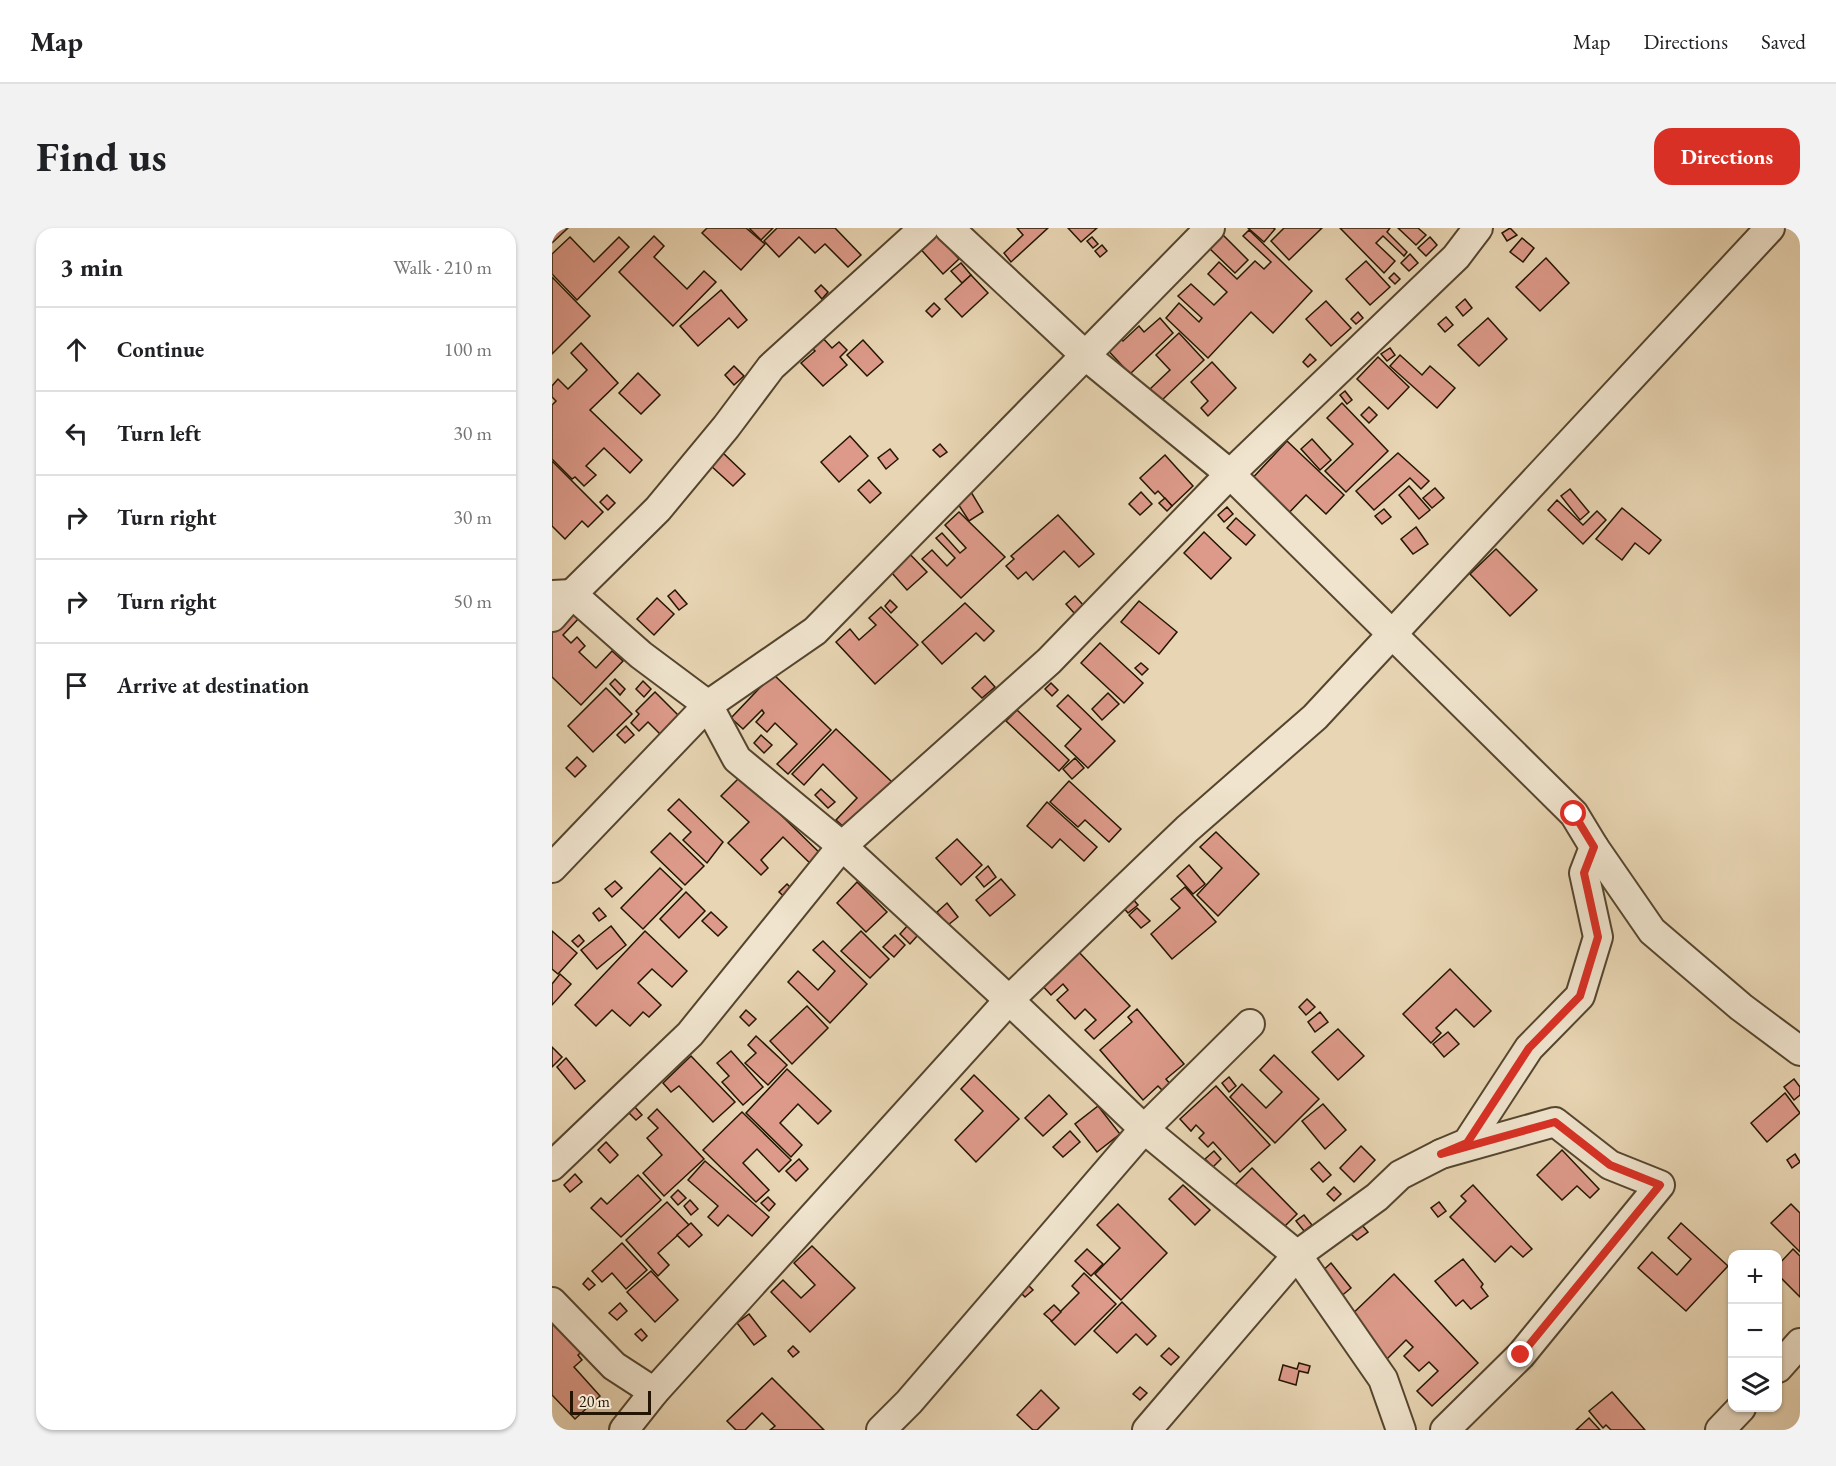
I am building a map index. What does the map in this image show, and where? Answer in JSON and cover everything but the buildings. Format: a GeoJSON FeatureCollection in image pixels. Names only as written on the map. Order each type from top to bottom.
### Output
{"type":"FeatureCollection","features":[{"type":"Feature","properties":{"kind":"street"},"geometry":{"type":"LineString","coordinates":[[552,617],[562,594],[658,509],[726,427],[771,367],[924,228]]}},
{"type":"Feature","properties":{"kind":"street"},"geometry":{"type":"LineString","coordinates":[[949,228],[1086,356],[1230,474],[1574,814],[1652,931],[1741,1007],[1800,1051]]}},
{"type":"Feature","properties":{"kind":"street"},"geometry":{"type":"LineString","coordinates":[[552,868],[708,705],[815,631],[1210,228]]}},
{"type":"Feature","properties":{"kind":"street"},"geometry":{"type":"LineString","coordinates":[[552,1166],[690,1034],[842,846],[1049,661],[1230,474],[1456,257],[1478,228]]}},
{"type":"Feature","properties":{"kind":"street"},"geometry":{"type":"LineString","coordinates":[[624,1430],[654,1392],[1009,999],[1186,829],[1315,717],[1390,633],[1770,228]]}},
{"type":"Feature","properties":{"kind":"street"},"geometry":{"type":"LineString","coordinates":[[562,594],[708,705],[737,759],[842,846],[1009,999],[1144,1130],[1297,1255],[1383,1379],[1401,1430]]}},
{"type":"Feature","properties":{"kind":"street"},"geometry":{"type":"LineString","coordinates":[[1147,1430],[1297,1255],[1369,1204],[1400,1175],[1467,1143],[1529,1048],[1580,996],[1598,937],[1584,873],[1594,847]]}},
{"type":"Feature","properties":{"kind":"street"},"geometry":{"type":"LineString","coordinates":[[881,1430],[909,1402],[1144,1130],[1250,1024]]}},
{"type":"Feature","properties":{"kind":"street"},"geometry":{"type":"LineString","coordinates":[[1441,1154],[1555,1122],[1610,1165],[1660,1185],[1521,1355],[1445,1430]]}},
{"type":"Feature","properties":{"kind":"street"},"geometry":{"type":"LineString","coordinates":[[552,1302],[614,1366],[654,1392]]}},
{"type":"Feature","properties":{"kind":"street"},"geometry":{"type":"LineString","coordinates":[[1782,1363],[1800,1343]]}},
{"type":"Feature","properties":{"kind":"street"},"geometry":{"type":"LineString","coordinates":[[1720,1430],[1736,1412]]}},
{"type":"Feature","properties":{"kind":"route"},"geometry":{"type":"LineString","coordinates":[[1521,1355],[1660,1185],[1610,1165],[1555,1122],[1441,1154],[1467,1143],[1495,1104],[1512,1072],[1529,1048],[1580,996],[1598,937],[1584,873],[1594,847],[1574,814]]}}]}
